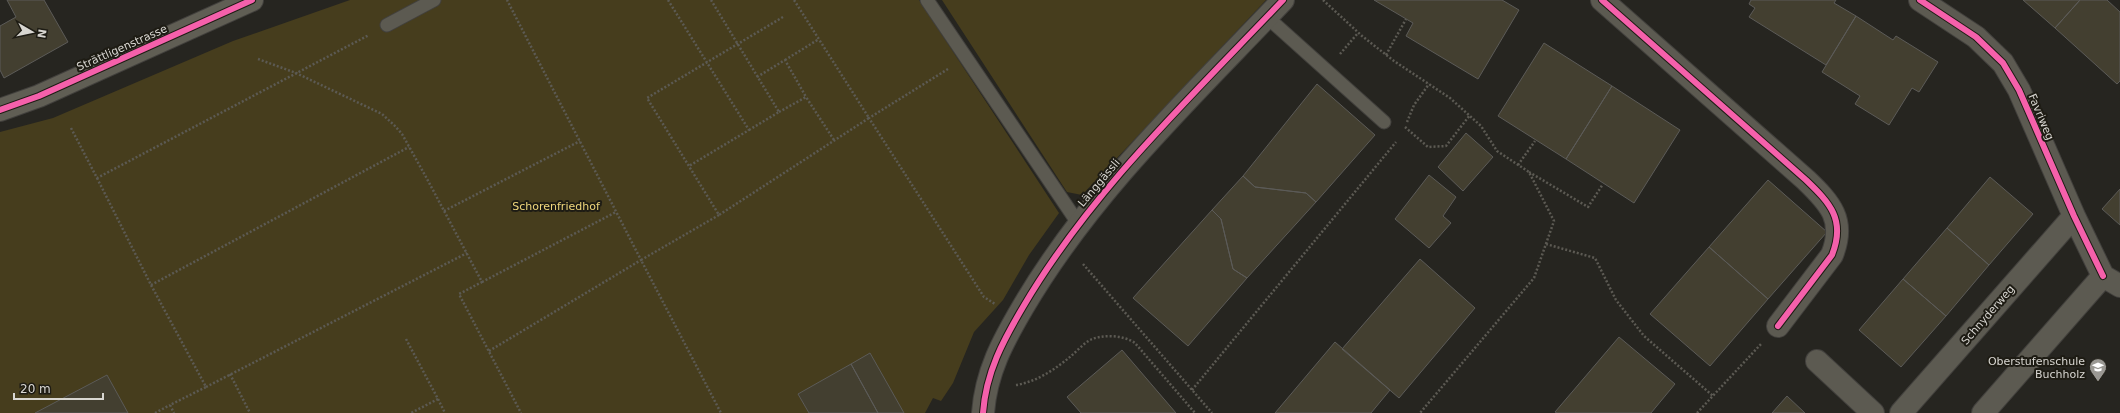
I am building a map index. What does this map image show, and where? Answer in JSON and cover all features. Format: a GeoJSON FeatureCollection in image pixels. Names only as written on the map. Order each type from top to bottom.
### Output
{"type":"FeatureCollection","features":[{"type":"Feature","properties":{"kind":"main road","name":"Strättligenstrasse"},"geometry":{"type":"LineString","coordinates":[[0,110],[40,96],[252,0]]}},
{"type":"Feature","properties":{"kind":"street","name":"Länggässli"},"geometry":{"type":"LineString","coordinates":[[983,413],[987,385],[994,360],[1041,277],[1078,223],[1128,165],[1283,0]]}},
{"type":"Feature","properties":{"kind":"street"},"geometry":{"type":"LineString","coordinates":[[1602,0],[1801,175],[1827,200],[1838,225],[1836,244],[1832,254],[1778,326]]}},
{"type":"Feature","properties":{"kind":"street","name":"Favriweg"},"geometry":{"type":"LineString","coordinates":[[1920,0],[1976,37],[2003,63],[2019,90],[2074,216],[2112,281],[1983,413]]}},
{"type":"Feature","properties":{"kind":"street","name":"Schnyderweg"},"geometry":{"type":"LineString","coordinates":[[1901,413],[2074,216]]}},
{"type":"Feature","properties":{"kind":"street"},"geometry":{"type":"LineString","coordinates":[[1817,362],[1873,413]]}},
{"type":"Feature","properties":{"kind":"lane"},"geometry":{"type":"LineString","coordinates":[[387,25],[434,0]]}},
{"type":"Feature","properties":{"kind":"lane"},"geometry":{"type":"LineString","coordinates":[[927,0],[1078,223]]}},
{"type":"Feature","properties":{"kind":"lane"},"geometry":{"type":"LineString","coordinates":[[1267,17],[1327,69],[1384,122]]}},
{"type":"Feature","properties":{"kind":"path"},"geometry":{"type":"LineString","coordinates":[[507,0],[721,413]]}},
{"type":"Feature","properties":{"kind":"path"},"geometry":{"type":"LineString","coordinates":[[668,0],[749,130]]}},
{"type":"Feature","properties":{"kind":"path"},"geometry":{"type":"LineString","coordinates":[[711,0],[779,112]]}},
{"type":"Feature","properties":{"kind":"path"},"geometry":{"type":"LineString","coordinates":[[794,0],[868,118],[984,297],[1017,318]]}},
{"type":"Feature","properties":{"kind":"path"},"geometry":{"type":"LineString","coordinates":[[1323,0],[1358,33],[1386,55],[1450,98],[1470,115],[1481,126],[1496,151],[1588,207],[1603,184]]}},
{"type":"Feature","properties":{"kind":"path"},"geometry":{"type":"LineString","coordinates":[[719,215],[647,98],[783,18]]}},
{"type":"Feature","properties":{"kind":"path"},"geometry":{"type":"LineString","coordinates":[[1386,55],[1406,18]]}},
{"type":"Feature","properties":{"kind":"path"},"geometry":{"type":"LineString","coordinates":[[97,178],[387,25]]}},
{"type":"Feature","properties":{"kind":"path"},"geometry":{"type":"LineString","coordinates":[[1327,69],[1358,33]]}},
{"type":"Feature","properties":{"kind":"path"},"geometry":{"type":"LineString","coordinates":[[757,77],[819,39]]}},
{"type":"Feature","properties":{"kind":"path"},"geometry":{"type":"LineString","coordinates":[[489,351],[719,215],[868,118],[966,57]]}},
{"type":"Feature","properties":{"kind":"path"},"geometry":{"type":"LineString","coordinates":[[258,59],[296,73],[382,114],[402,134],[482,282]]}},
{"type":"Feature","properties":{"kind":"path"},"geometry":{"type":"LineString","coordinates":[[785,60],[834,140]]}},
{"type":"Feature","properties":{"kind":"path"},"geometry":{"type":"LineString","coordinates":[[1403,131],[1414,105],[1429,84]]}},
{"type":"Feature","properties":{"kind":"path"},"geometry":{"type":"LineString","coordinates":[[689,166],[806,96]]}},
{"type":"Feature","properties":{"kind":"path"},"geometry":{"type":"LineString","coordinates":[[1405,127],[1428,147],[1446,146],[1470,115]]}},
{"type":"Feature","properties":{"kind":"path"},"geometry":{"type":"LineString","coordinates":[[71,128],[151,285],[206,387]]}},
{"type":"Feature","properties":{"kind":"path"},"geometry":{"type":"LineString","coordinates":[[444,211],[580,141]]}},
{"type":"Feature","properties":{"kind":"path"},"geometry":{"type":"LineString","coordinates":[[1518,165],[1535,141]]}},
{"type":"Feature","properties":{"kind":"path"},"geometry":{"type":"LineString","coordinates":[[1192,390],[1397,142]]}},
{"type":"Feature","properties":{"kind":"path"},"geometry":{"type":"LineString","coordinates":[[151,285],[409,147]]}},
{"type":"Feature","properties":{"kind":"path"},"geometry":{"type":"LineString","coordinates":[[1420,413],[1534,278],[1554,222],[1529,172]]}},
{"type":"Feature","properties":{"kind":"path"},"geometry":{"type":"LineString","coordinates":[[521,413],[459,294],[616,212]]}},
{"type":"Feature","properties":{"kind":"path"},"geometry":{"type":"LineString","coordinates":[[1065,243],[1212,413]]}},
{"type":"Feature","properties":{"kind":"path"},"geometry":{"type":"LineString","coordinates":[[1546,244],[1595,258],[1616,300],[1644,336],[1713,396]]}},
{"type":"Feature","properties":{"kind":"path"},"geometry":{"type":"LineString","coordinates":[[155,413],[467,253]]}},
{"type":"Feature","properties":{"kind":"path"},"geometry":{"type":"LineString","coordinates":[[1697,413],[1778,326]]}},
{"type":"Feature","properties":{"kind":"path"},"geometry":{"type":"LineString","coordinates":[[987,385],[1018,384],[1031,380],[1053,370],[1089,340],[1099,337],[1124,337],[1135,343],[1195,413]]}},
{"type":"Feature","properties":{"kind":"path"},"geometry":{"type":"LineString","coordinates":[[406,339],[445,413]]}},
{"type":"Feature","properties":{"kind":"path"},"geometry":{"type":"LineString","coordinates":[[230,374],[250,413]]}},
{"type":"Feature","properties":{"kind":"path"},"geometry":{"type":"LineString","coordinates":[[411,413],[438,399]]}},
{"type":"Feature","properties":{"kind":"path"},"geometry":{"type":"LineString","coordinates":[[170,405],[174,413]]}},
{"type":"Feature","properties":{"kind":"green space","name":"Schorenfriedhof"},"geometry":{"type":"Polygon","coordinates":[[[350,0],[919,0],[1059,213],[1029,255],[1003,300],[974,332],[953,383],[941,401],[933,398],[925,413],[0,413],[0,132],[53,118],[233,41],[350,0]]]}},
{"type":"Feature","properties":{"kind":"green space"},"geometry":{"type":"Polygon","coordinates":[[[942,0],[1266,0],[1082,195],[1067,192],[942,0]]]}},
{"type":"Feature","properties":{"kind":"building"},"geometry":{"type":"Polygon","coordinates":[[[7,0],[44,0],[68,42],[4,78],[0,70],[0,26],[16,17],[7,0]]]}},
{"type":"Feature","properties":{"kind":"building"},"geometry":{"type":"Polygon","coordinates":[[[1374,0],[1502,0],[1519,10],[1478,79],[1406,36],[1413,23],[1374,0]]]}},
{"type":"Feature","properties":{"kind":"building"},"geometry":{"type":"Polygon","coordinates":[[[1751,0],[1836,0],[1834,3],[1856,16],[1826,65],[1749,17],[1755,8],[1749,4],[1751,0]]]}},
{"type":"Feature","properties":{"kind":"building"},"geometry":{"type":"Polygon","coordinates":[[[2023,0],[2080,0],[2055,28],[2023,0]]]}},
{"type":"Feature","properties":{"kind":"building"},"geometry":{"type":"Polygon","coordinates":[[[2080,0],[2107,0],[2120,12],[2120,81],[2117,84],[2055,28],[2080,0]]]}},
{"type":"Feature","properties":{"kind":"building"},"geometry":{"type":"Polygon","coordinates":[[[1856,16],[1893,40],[1896,36],[1938,62],[1919,92],[1912,88],[1889,125],[1855,104],[1860,96],[1822,72],[1856,16]]]}},
{"type":"Feature","properties":{"kind":"building"},"geometry":{"type":"Polygon","coordinates":[[[1544,43],[1612,86],[1566,159],[1498,116],[1544,43]]]}},
{"type":"Feature","properties":{"kind":"building"},"geometry":{"type":"Polygon","coordinates":[[[1317,84],[1375,135],[1316,202],[1306,193],[1255,187],[1243,176],[1317,84]]]}},
{"type":"Feature","properties":{"kind":"building"},"geometry":{"type":"Polygon","coordinates":[[[1612,86],[1680,130],[1634,203],[1566,159],[1612,86]]]}},
{"type":"Feature","properties":{"kind":"building"},"geometry":{"type":"Polygon","coordinates":[[[1466,133],[1493,157],[1463,191],[1438,167],[1466,133]]]}},
{"type":"Feature","properties":{"kind":"building"},"geometry":{"type":"Polygon","coordinates":[[[1429,175],[1456,197],[1443,216],[1451,223],[1429,248],[1395,219],[1429,175]]]}},
{"type":"Feature","properties":{"kind":"building"},"geometry":{"type":"Polygon","coordinates":[[[1243,176],[1255,187],[1306,193],[1316,202],[1247,278],[1233,269],[1221,219],[1212,210],[1243,176]]]}},
{"type":"Feature","properties":{"kind":"building"},"geometry":{"type":"Polygon","coordinates":[[[1990,177],[2033,214],[1989,265],[1947,228],[1990,177]]]}},
{"type":"Feature","properties":{"kind":"building"},"geometry":{"type":"Polygon","coordinates":[[[1768,180],[1827,232],[1768,299],[1709,247],[1768,180]]]}},
{"type":"Feature","properties":{"kind":"building"},"geometry":{"type":"Polygon","coordinates":[[[2120,189],[2120,225],[2102,209],[2120,189]]]}},
{"type":"Feature","properties":{"kind":"building"},"geometry":{"type":"Polygon","coordinates":[[[1212,210],[1221,219],[1233,269],[1247,278],[1188,346],[1133,298],[1212,210]]]}},
{"type":"Feature","properties":{"kind":"building"},"geometry":{"type":"Polygon","coordinates":[[[1947,228],[1989,265],[1946,316],[1903,279],[1947,228]]]}},
{"type":"Feature","properties":{"kind":"building"},"geometry":{"type":"Polygon","coordinates":[[[1709,247],[1768,299],[1710,366],[1650,314],[1709,247]]]}},
{"type":"Feature","properties":{"kind":"building"},"geometry":{"type":"Polygon","coordinates":[[[1420,259],[1475,308],[1399,398],[1342,349],[1420,259]]]}},
{"type":"Feature","properties":{"kind":"building"},"geometry":{"type":"Polygon","coordinates":[[[1903,279],[1946,316],[1901,367],[1859,330],[1903,279]]]}},
{"type":"Feature","properties":{"kind":"building"},"geometry":{"type":"Polygon","coordinates":[[[1619,337],[1675,384],[1651,413],[1555,412],[1619,337]]]}},
{"type":"Feature","properties":{"kind":"building"},"geometry":{"type":"Polygon","coordinates":[[[1335,342],[1390,390],[1371,413],[1275,413],[1335,342]]]}},
{"type":"Feature","properties":{"kind":"building"},"geometry":{"type":"Polygon","coordinates":[[[1122,350],[1176,413],[1081,413],[1067,397],[1122,350]]]}},
{"type":"Feature","properties":{"kind":"building"},"geometry":{"type":"Polygon","coordinates":[[[870,353],[904,413],[878,413],[851,364],[870,353]]]}},
{"type":"Feature","properties":{"kind":"building"},"geometry":{"type":"Polygon","coordinates":[[[851,364],[878,413],[809,413],[798,394],[851,364]]]}},
{"type":"Feature","properties":{"kind":"building"},"geometry":{"type":"Polygon","coordinates":[[[107,375],[128,413],[35,413],[107,375]]]}},
{"type":"Feature","properties":{"kind":"building"},"geometry":{"type":"Polygon","coordinates":[[[1787,396],[1805,413],[1772,413],[1787,396]]]}},
{"type":"Feature","properties":{"kind":"cycle path"},"geometry":{"type":"LineString","coordinates":[[0,110],[39,96],[252,0]]}},
{"type":"Feature","properties":{"kind":"cycle path"},"geometry":{"type":"LineString","coordinates":[[983,413],[988,384],[1002,345],[1023,307],[1050,264],[1079,224],[1144,146],[1283,0]]}},
{"type":"Feature","properties":{"kind":"cycle path"},"geometry":{"type":"LineString","coordinates":[[1602,0],[1806,180],[1822,196],[1833,213],[1837,232],[1836,243],[1832,255],[1778,326]]}},
{"type":"Feature","properties":{"kind":"cycle path"},"geometry":{"type":"LineString","coordinates":[[1920,0],[1976,37],[2003,63],[2019,90],[2074,216],[2103,276]]}},
{"type":"Feature","properties":{"kind":"place","name":"Oberstufenschule Buchholz"},"geometry":{"type":"Point","coordinates":[2098,382]}}]}
